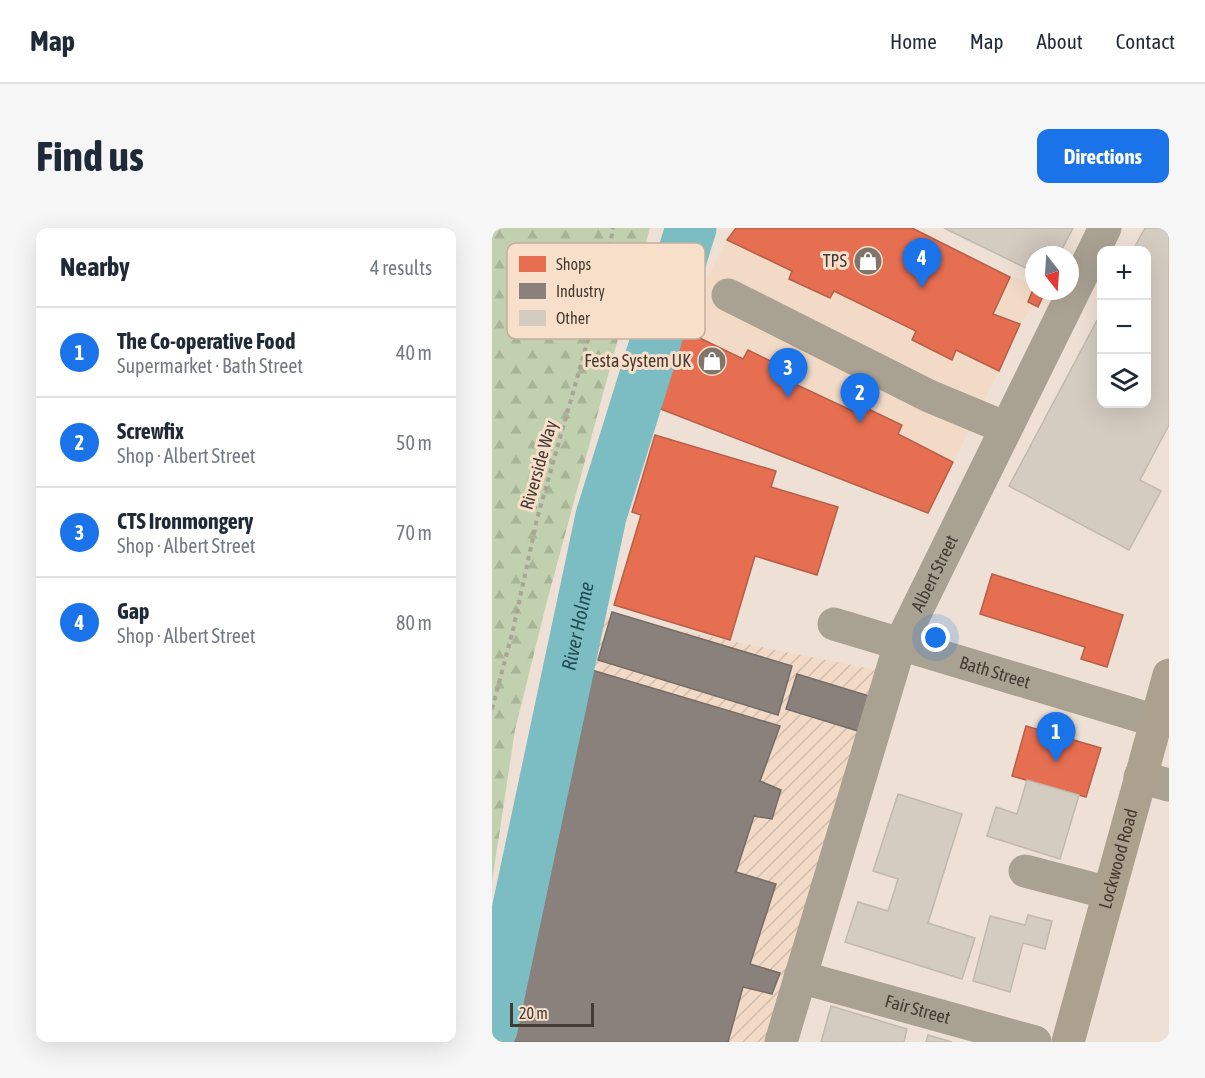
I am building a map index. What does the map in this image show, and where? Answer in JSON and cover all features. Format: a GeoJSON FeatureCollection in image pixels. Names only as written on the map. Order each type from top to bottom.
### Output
{"type":"FeatureCollection","features":[{"type":"Feature","properties":{"kind":"main road","name":"Lockwood Road"},"geometry":{"type":"LineString","coordinates":[[1068,1042],[1109,892],[1155,781],[1156,721],[1169,675]]}},
{"type":"Feature","properties":{"kind":"street","name":"Albert Street"},"geometry":{"type":"LineString","coordinates":[[781,1042],[900,644],[1105,228]]}},
{"type":"Feature","properties":{"kind":"street"},"geometry":{"type":"LineString","coordinates":[[728,295],[929,396],[1006,428]]}},
{"type":"Feature","properties":{"kind":"street","name":"Bath Street"},"geometry":{"type":"LineString","coordinates":[[834,624],[1156,721]]}},
{"type":"Feature","properties":{"kind":"street"},"geometry":{"type":"LineString","coordinates":[[1025,872],[1109,892]]}},
{"type":"Feature","properties":{"kind":"street","name":"Fair Street"},"geometry":{"type":"LineString","coordinates":[[800,977],[1035,1042]]}},
{"type":"Feature","properties":{"kind":"path","name":"Riverside Way"},"geometry":{"type":"LineString","coordinates":[[610,243],[613,228]]}},
{"type":"Feature","properties":{"kind":"path","name":"Riverside Way"},"geometry":{"type":"LineString","coordinates":[[492,709],[513,630],[537,519],[588,339]]}},
{"type":"Feature","properties":{"kind":"shaded area"},"geometry":{"type":"Polygon","coordinates":[[[736,228],[912,228],[1010,277],[1025,280],[1025,300],[1042,300],[1038,307],[1034,305],[1020,324],[928,513],[653,406],[675,339],[705,339],[705,280],[736,228]]]}},
{"type":"Feature","properties":{"kind":"shaded area"},"geometry":{"type":"Polygon","coordinates":[[[590,613],[877,670],[766,1042],[492,1042],[492,1032],[590,613]]]}},
{"type":"Feature","properties":{"kind":"green space"},"geometry":{"type":"Polygon","coordinates":[[[492,228],[650,228],[646,243],[507,243],[507,339],[618,339],[546,605],[515,730],[492,882],[492,228]]]}},
{"type":"Feature","properties":{"kind":"building: Shops"},"geometry":{"type":"Polygon","coordinates":[[[736,228],[912,228],[1010,277],[993,314],[1020,324],[999,371],[956,350],[952,360],[912,340],[916,331],[834,291],[830,298],[789,279],[792,271],[727,240],[736,228]]]}},
{"type":"Feature","properties":{"kind":"building: Shops"},"geometry":{"type":"Polygon","coordinates":[[[1029,300],[1041,300],[1038,307],[1028,302],[1029,300]]]}},
{"type":"Feature","properties":{"kind":"building: Shops"},"geometry":{"type":"Polygon","coordinates":[[[675,339],[702,339],[743,359],[748,350],[785,368],[780,377],[859,414],[864,407],[902,425],[898,434],[953,462],[928,513],[653,406],[675,339]]]}},
{"type":"Feature","properties":{"kind":"building: Shops"},"geometry":{"type":"Polygon","coordinates":[[[655,435],[776,471],[771,487],[838,507],[817,575],[755,556],[730,640],[614,605],[641,515],[632,512],[655,435]]]}},
{"type":"Feature","properties":{"kind":"building: Shops"},"geometry":{"type":"Polygon","coordinates":[[[992,574],[1123,615],[1107,667],[1081,659],[1085,647],[980,614],[992,574]]]}},
{"type":"Feature","properties":{"kind":"building: Shops"},"geometry":{"type":"Polygon","coordinates":[[[1026,726],[1101,748],[1086,797],[1012,776],[1026,726]]]}},
{"type":"Feature","properties":{"kind":"building: Industry"},"geometry":{"type":"Polygon","coordinates":[[[612,612],[792,666],[778,715],[598,660],[612,612]]]}},
{"type":"Feature","properties":{"kind":"building: Industry"},"geometry":{"type":"Polygon","coordinates":[[[585,668],[780,726],[760,781],[781,790],[772,819],[754,816],[736,872],[776,884],[750,964],[780,973],[772,994],[743,987],[728,1042],[508,1042],[515,1021],[506,1016],[585,668]]]}},
{"type":"Feature","properties":{"kind":"building: Industry"},"geometry":{"type":"Polygon","coordinates":[[[797,674],[869,696],[858,731],[786,709],[797,674]]]}},
{"type":"Feature","properties":{"kind":"building: Other"},"geometry":{"type":"Polygon","coordinates":[[[944,228],[1073,228],[1064,246],[1025,246],[1025,268],[944,228]]]}},
{"type":"Feature","properties":{"kind":"building: Other"},"geometry":{"type":"Polygon","coordinates":[[[1145,228],[1169,228],[1169,425],[1140,480],[1161,491],[1129,550],[1009,486],[1097,320],[1097,408],[1151,408],[1151,246],[1135,246],[1145,228]]]}},
{"type":"Feature","properties":{"kind":"building: Other"},"geometry":{"type":"Polygon","coordinates":[[[1027,780],[1079,795],[1060,859],[987,836],[996,807],[1017,814],[1027,780]]]}},
{"type":"Feature","properties":{"kind":"building: Other"},"geometry":{"type":"Polygon","coordinates":[[[898,794],[962,814],[928,923],[975,938],[962,979],[845,942],[858,902],[888,911],[898,879],[873,871],[898,794]]]}},
{"type":"Feature","properties":{"kind":"building: Other"},"geometry":{"type":"Polygon","coordinates":[[[1028,915],[1052,921],[1045,949],[1023,943],[1010,992],[973,981],[990,916],[1025,925],[1028,915]]]}},
{"type":"Feature","properties":{"kind":"building: Other"},"geometry":{"type":"Polygon","coordinates":[[[831,1006],[907,1029],[904,1042],[821,1042],[831,1006]]]}},
{"type":"Feature","properties":{"kind":"building: Other"},"geometry":{"type":"Polygon","coordinates":[[[928,1035],[952,1042],[926,1042],[928,1035]]]}},
{"type":"Feature","properties":{"kind":"waterway","name":"River Holme"},"geometry":{"type":"LineString","coordinates":[[686,243],[691,228]]}},
{"type":"Feature","properties":{"kind":"waterway","name":"River Holme"},"geometry":{"type":"LineString","coordinates":[[492,1029],[601,516],[656,339]]}},
{"type":"Feature","properties":{"kind":"place","name":"TPS"},"geometry":{"type":"Point","coordinates":[868,261]}},
{"type":"Feature","properties":{"kind":"place","name":"Gap"},"geometry":{"type":"Point","coordinates":[922,288]}},
{"type":"Feature","properties":{"kind":"place","name":"Festa System UK"},"geometry":{"type":"Point","coordinates":[712,361]}},
{"type":"Feature","properties":{"kind":"place","name":"CTS Ironmongery"},"geometry":{"type":"Point","coordinates":[788,398]}},
{"type":"Feature","properties":{"kind":"place","name":"Screwfix"},"geometry":{"type":"Point","coordinates":[860,423]}},
{"type":"Feature","properties":{"kind":"place","name":"The Co-operative Food"},"geometry":{"type":"Point","coordinates":[1056,762]}}]}
